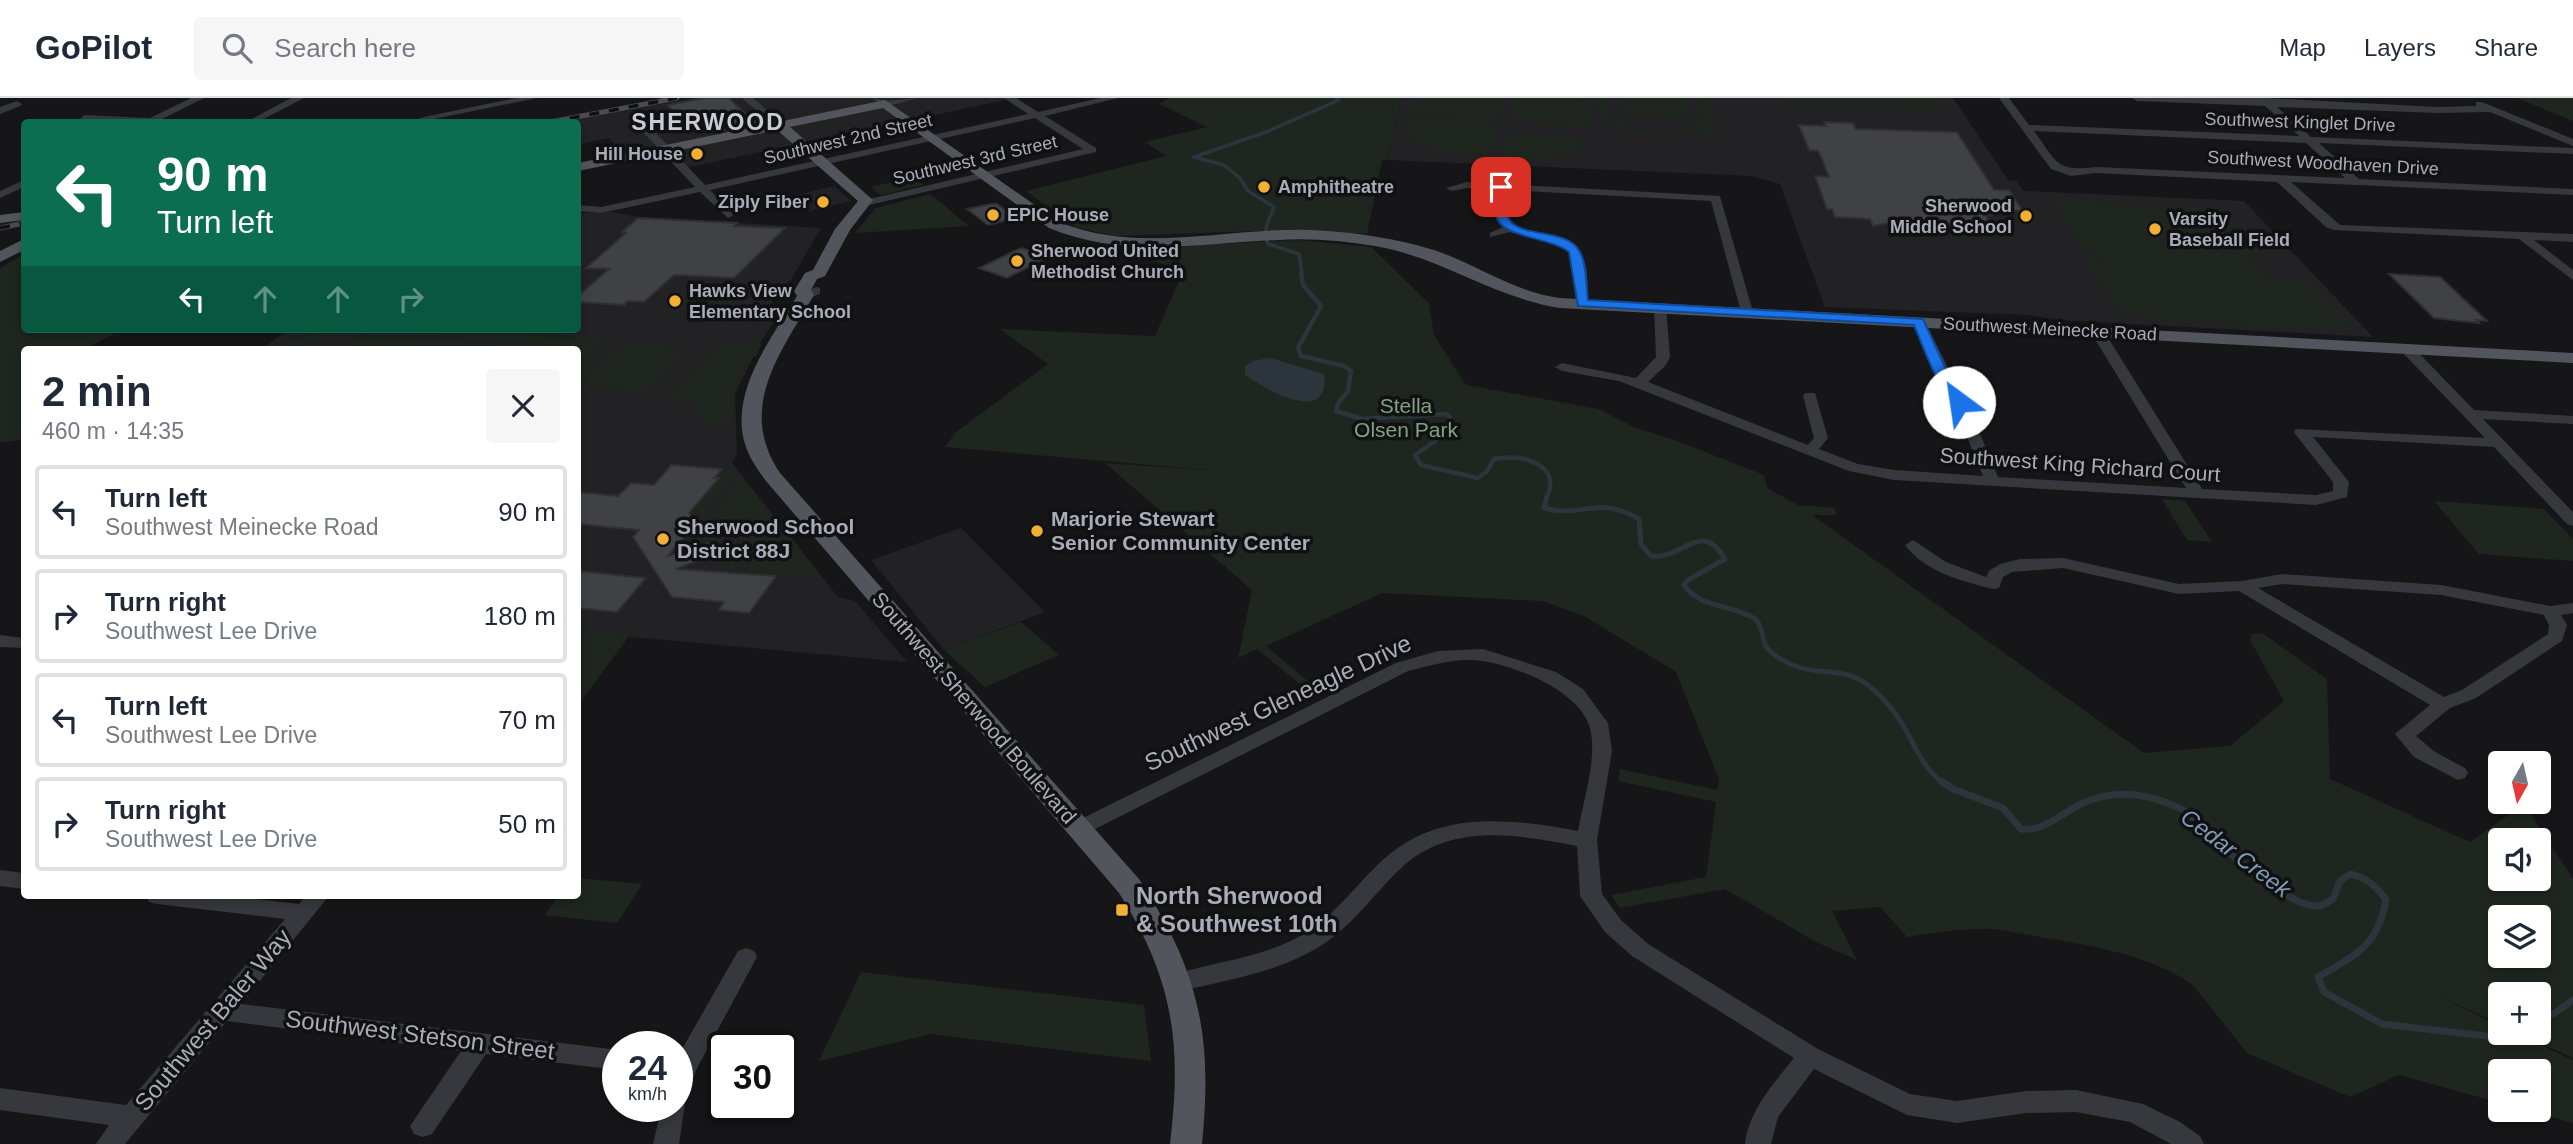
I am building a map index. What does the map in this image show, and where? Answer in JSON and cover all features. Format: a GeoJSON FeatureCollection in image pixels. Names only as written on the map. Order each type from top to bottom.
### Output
{"type":"FeatureCollection","features":[{"type":"Feature","properties":{"kind":"main road"},"geometry":{"type":"LineString","coordinates":[[581,166],[881,101]]}},
{"type":"Feature","properties":{"kind":"main road","name":"Southwest Meinecke Road"},"geometry":{"type":"LineString","coordinates":[[881,101],[1054,225],[1084,237],[1128,242],[1287,235],[1371,242],[1432,255],[1522,297],[1544,301],[2573,358]]}},
{"type":"Feature","properties":{"kind":"main road"},"geometry":{"type":"LineString","coordinates":[[779,125],[865,197],[865,203]]}},
{"type":"Feature","properties":{"kind":"main road","name":"Southwest Sherwood Boulevard"},"geometry":{"type":"LineString","coordinates":[[865,203],[843,229],[816,284],[754,393],[751,423],[759,456],[774,477],[1142,904],[1164,944],[1180,982],[1185,1005],[1192,1065],[1192,1104],[1186,1144]]}},
{"type":"Feature","properties":{"kind":"main road"},"geometry":{"type":"LineString","coordinates":[[0,219],[21,217]]}},
{"type":"Feature","properties":{"kind":"main road"},"geometry":{"type":"LineString","coordinates":[[0,258],[21,248]]}},
{"type":"Feature","properties":{"kind":"street"},"geometry":{"type":"LineString","coordinates":[[156,119],[199,98]]}},
{"type":"Feature","properties":{"kind":"street"},"geometry":{"type":"LineString","coordinates":[[257,119],[299,98]]}},
{"type":"Feature","properties":{"kind":"street"},"geometry":{"type":"LineString","coordinates":[[424,118],[490,102],[532,98]]}},
{"type":"Feature","properties":{"kind":"street"},"geometry":{"type":"LineString","coordinates":[[747,98],[779,125]]}},
{"type":"Feature","properties":{"kind":"street"},"geometry":{"type":"LineString","coordinates":[[881,101],[913,98]]}},
{"type":"Feature","properties":{"kind":"street"},"geometry":{"type":"LineString","coordinates":[[1009,98],[1036,115]]}},
{"type":"Feature","properties":{"kind":"street","name":"Southwest 2nd Street"},"geometry":{"type":"LineString","coordinates":[[581,208],[591,210],[624,206],[1112,98]]}},
{"type":"Feature","properties":{"kind":"street"},"geometry":{"type":"LineString","coordinates":[[2004,98],[2026,128]]}},
{"type":"Feature","properties":{"kind":"street"},"geometry":{"type":"LineString","coordinates":[[2137,98],[2265,101],[2437,110],[2491,108]]}},
{"type":"Feature","properties":{"kind":"street"},"geometry":{"type":"LineString","coordinates":[[2465,98],[2573,143]]}},
{"type":"Feature","properties":{"kind":"street"},"geometry":{"type":"LineString","coordinates":[[2265,101],[2357,183]]}},
{"type":"Feature","properties":{"kind":"street"},"geometry":{"type":"LineString","coordinates":[[0,111],[17,104]]}},
{"type":"Feature","properties":{"kind":"street","name":"Southwest 3rd Street"},"geometry":{"type":"LineString","coordinates":[[865,203],[1092,150],[1036,115]]}},
{"type":"Feature","properties":{"kind":"street"},"geometry":{"type":"LineString","coordinates":[[85,118],[101,119]]}},
{"type":"Feature","properties":{"kind":"street","name":"Southwest Kinglet Drive"},"geometry":{"type":"LineString","coordinates":[[2026,128],[2573,151]]}},
{"type":"Feature","properties":{"kind":"street","name":"Southwest Woodhaven Drive"},"geometry":{"type":"LineString","coordinates":[[2026,128],[2051,163],[2071,173],[2096,170],[2573,192]]}},
{"type":"Feature","properties":{"kind":"street"},"geometry":{"type":"LineString","coordinates":[[646,129],[728,215]]}},
{"type":"Feature","properties":{"kind":"street"},"geometry":{"type":"LineString","coordinates":[[2281,179],[2333,227],[2524,238],[2573,238]]}},
{"type":"Feature","properties":{"kind":"street"},"geometry":{"type":"LineString","coordinates":[[0,195],[21,184]]}},
{"type":"Feature","properties":{"kind":"street"},"geometry":{"type":"LineString","coordinates":[[1452,188],[1467,185],[1716,198],[1747,312]]}},
{"type":"Feature","properties":{"kind":"street"},"geometry":{"type":"LineString","coordinates":[[1501,187],[1502,218],[1511,228],[1557,240],[1574,250],[1582,303]]}},
{"type":"Feature","properties":{"kind":"street"},"geometry":{"type":"LineString","coordinates":[[1494,235],[1511,228]]}},
{"type":"Feature","properties":{"kind":"street"},"geometry":{"type":"LineString","coordinates":[[2524,238],[2573,276]]}},
{"type":"Feature","properties":{"kind":"street"},"geometry":{"type":"LineString","coordinates":[[1639,383],[1663,357],[1660,307]]}},
{"type":"Feature","properties":{"kind":"street"},"geometry":{"type":"LineString","coordinates":[[1919,322],[1943,376],[1965,415],[1992,480]]}},
{"type":"Feature","properties":{"kind":"street"},"geometry":{"type":"LineString","coordinates":[[2097,331],[2197,493]]}},
{"type":"Feature","properties":{"kind":"street"},"geometry":{"type":"LineString","coordinates":[[2406,348],[2573,521]]}},
{"type":"Feature","properties":{"kind":"street","name":"Southwest King Richard Court"},"geometry":{"type":"LineString","coordinates":[[1562,367],[1602,372],[1639,383],[1810,451],[1872,472],[2316,500],[2341,494],[2340,482],[2301,432],[2496,443]]}},
{"type":"Feature","properties":{"kind":"street"},"geometry":{"type":"LineString","coordinates":[[1810,396],[1821,438],[1810,451]]}},
{"type":"Feature","properties":{"kind":"street"},"geometry":{"type":"LineString","coordinates":[[2469,414],[2573,420]]}},
{"type":"Feature","properties":{"kind":"street"},"geometry":{"type":"LineString","coordinates":[[1913,545],[1935,563],[1961,575],[1993,584],[1995,575],[2006,568],[2042,562],[2063,563],[2179,589],[2242,586],[2282,579],[2441,590],[2550,611],[2573,608]]}},
{"type":"Feature","properties":{"kind":"street"},"geometry":{"type":"LineString","coordinates":[[2242,586],[2443,704]]}},
{"type":"Feature","properties":{"kind":"street"},"geometry":{"type":"LineString","coordinates":[[2458,773],[2421,753],[2410,744],[2406,734],[2443,704],[2469,694],[2556,637],[2558,625],[2550,611]]}},
{"type":"Feature","properties":{"kind":"street"},"geometry":{"type":"LineString","coordinates":[[0,641],[21,643]]}},
{"type":"Feature","properties":{"kind":"street","name":"Southwest Gleneagle Drive"},"geometry":{"type":"LineString","coordinates":[[1079,829],[1402,667],[1438,657],[1483,655],[1550,676],[1576,693],[1598,723],[1602,751],[1587,840],[1591,896],[1613,926],[1640,950],[1810,1056],[1907,1104],[1957,1112],[2026,1102],[2076,1101],[2134,1112],[2171,1130],[2191,1144]]}},
{"type":"Feature","properties":{"kind":"street"},"geometry":{"type":"LineString","coordinates":[[1180,982],[1288,953],[1314,940],[1355,907],[1411,848],[1429,839],[1475,827],[1507,827],[1587,840]]}},
{"type":"Feature","properties":{"kind":"street"},"geometry":{"type":"LineString","coordinates":[[0,878],[21,881]]}},
{"type":"Feature","properties":{"kind":"street"},"geometry":{"type":"LineString","coordinates":[[208,899],[311,905]]}},
{"type":"Feature","properties":{"kind":"street","name":"Southwest Baler Way"},"geometry":{"type":"LineString","coordinates":[[108,1144],[311,905]]}},
{"type":"Feature","properties":{"kind":"street"},"geometry":{"type":"LineString","coordinates":[[693,1048],[746,957]]}},
{"type":"Feature","properties":{"kind":"street","name":"Southwest Stetson Street"},"geometry":{"type":"LineString","coordinates":[[222,1011],[602,1058]]}},
{"type":"Feature","properties":{"kind":"street"},"geometry":{"type":"LineString","coordinates":[[423,1126],[480,1043]]}},
{"type":"Feature","properties":{"kind":"street"},"geometry":{"type":"LineString","coordinates":[[1758,1144],[1758,1136],[1775,1101],[1810,1056]]}},
{"type":"Feature","properties":{"kind":"street"},"geometry":{"type":"LineString","coordinates":[[0,1099],[131,1117]]}},
{"type":"Feature","properties":{"kind":"street"},"geometry":{"type":"LineString","coordinates":[[666,1144],[671,1122]]}},
{"type":"Feature","properties":{"kind":"shaded area"},"geometry":{"type":"Polygon","coordinates":[[[695,98],[1010,99],[685,168],[666,149],[625,157],[609,138],[581,144],[580,119],[695,98]]]}},
{"type":"Feature","properties":{"kind":"shaded area","name":"Sherwood Middle School"},"geometry":{"type":"Polygon","coordinates":[[[1401,98],[1953,98],[2008,180],[2016,181],[2024,191],[2244,201],[2373,337],[2058,320],[2029,315],[1825,307],[1780,184],[1751,176],[1388,160],[1401,98]]]}},
{"type":"Feature","properties":{"kind":"shaded area"},"geometry":{"type":"Polygon","coordinates":[[[834,186],[851,201],[805,212],[788,197],[834,186]]]}},
{"type":"Feature","properties":{"kind":"shaded area"},"geometry":{"type":"Polygon","coordinates":[[[612,212],[639,217],[821,228],[792,278],[780,290],[766,312],[773,323],[735,394],[737,453],[732,463],[838,597],[855,601],[907,662],[581,632],[581,346],[265,346],[284,333],[581,333],[581,213],[612,212]]]}},
{"type":"Feature","properties":{"kind":"shaded area"},"geometry":{"type":"Polygon","coordinates":[[[1270,358],[1324,374],[1323,390],[1317,399],[1294,400],[1245,375],[1245,366],[1253,361],[1270,358]]]}},
{"type":"Feature","properties":{"kind":"shaded area"},"geometry":{"type":"Polygon","coordinates":[[[961,528],[1045,612],[944,650],[871,560],[961,528]]]}},
{"type":"Feature","properties":{"kind":"green space"},"geometry":{"type":"Polygon","coordinates":[[[1169,98],[1401,98],[1388,160],[1382,160],[1367,234],[1289,230],[1115,236],[1075,227],[1026,191],[1166,156],[1145,142],[1207,127],[1159,104],[1169,98]]]}},
{"type":"Feature","properties":{"kind":"green space"},"geometry":{"type":"Polygon","coordinates":[[[1422,98],[1505,98],[1501,118],[1493,120],[1407,114],[1411,105],[1422,98]]]}},
{"type":"Feature","properties":{"kind":"green space"},"geometry":{"type":"Polygon","coordinates":[[[1517,98],[1569,98],[1590,105],[1591,127],[1517,122],[1511,119],[1517,98]]]}},
{"type":"Feature","properties":{"kind":"green space"},"geometry":{"type":"Polygon","coordinates":[[[1596,98],[1608,98],[1611,115],[1619,121],[1641,128],[1664,130],[1696,123],[1700,116],[1695,98],[1707,98],[1718,136],[1705,135],[1703,128],[1663,135],[1622,129],[1600,115],[1596,98]]]}},
{"type":"Feature","properties":{"kind":"green space"},"geometry":{"type":"Polygon","coordinates":[[[1618,98],[1685,98],[1690,117],[1620,115],[1618,98]]]}},
{"type":"Feature","properties":{"kind":"green space"},"geometry":{"type":"Polygon","coordinates":[[[1781,98],[1935,98],[1942,109],[1794,104],[1781,98]]]}},
{"type":"Feature","properties":{"kind":"green space"},"geometry":{"type":"Polygon","coordinates":[[[2517,98],[2573,98],[2573,121],[2517,98]]]}},
{"type":"Feature","properties":{"kind":"green space"},"geometry":{"type":"Polygon","coordinates":[[[1405,117],[1494,123],[1499,126],[1488,158],[1453,154],[1429,147],[1410,135],[1403,126],[1405,117]]]}},
{"type":"Feature","properties":{"kind":"green space"},"geometry":{"type":"Polygon","coordinates":[[[1508,134],[1586,139],[1569,153],[1558,157],[1499,158],[1508,134]]]}},
{"type":"Feature","properties":{"kind":"green space"},"geometry":{"type":"Polygon","coordinates":[[[914,177],[923,185],[881,195],[871,187],[914,177]]]}},
{"type":"Feature","properties":{"kind":"green space"},"geometry":{"type":"Polygon","coordinates":[[[930,194],[969,226],[855,233],[876,208],[930,194]]]}},
{"type":"Feature","properties":{"kind":"green space"},"geometry":{"type":"Polygon","coordinates":[[[2051,201],[2212,208],[2226,213],[2258,250],[2250,256],[2269,279],[2309,281],[2356,331],[2158,320],[2121,312],[2082,257],[2106,260],[2082,246],[2051,201]]]}},
{"type":"Feature","properties":{"kind":"green space","name":"Stella Olsen Park"},"geometry":{"type":"Polygon","coordinates":[[[1297,240],[1371,247],[1429,303],[1434,335],[1466,385],[1599,409],[1636,428],[1675,440],[1764,475],[1767,488],[1798,505],[1834,508],[1836,515],[1812,515],[2144,753],[2230,746],[2284,701],[2250,640],[2252,634],[2262,633],[2327,679],[2330,779],[2470,842],[2488,829],[2488,891],[2551,891],[2551,845],[2573,879],[2573,1058],[2545,1045],[2551,1045],[2551,982],[2488,982],[2488,1018],[2435,995],[2488,1020],[2488,1045],[2540,1045],[2573,1060],[2573,1123],[2551,1117],[2551,1059],[2488,1059],[2488,1099],[2399,1075],[2350,1097],[2247,1053],[2193,985],[2176,974],[2137,958],[2096,947],[1993,929],[1907,937],[1880,907],[1832,911],[1857,960],[1818,943],[1725,889],[1620,908],[1611,895],[1706,877],[1716,802],[1618,781],[1620,769],[1717,790],[1719,779],[1676,672],[1584,616],[1543,601],[1382,593],[1266,646],[1319,690],[1312,694],[1257,649],[1238,658],[1252,590],[1105,463],[1220,471],[945,447],[955,433],[1048,364],[1000,329],[1155,336],[1183,272],[1123,249],[1297,240]]]}},
{"type":"Feature","properties":{"kind":"green space"},"geometry":{"type":"Polygon","coordinates":[[[21,256],[21,333],[115,333],[90,346],[21,346],[21,440],[0,442],[0,268],[21,256]]]}},
{"type":"Feature","properties":{"kind":"green space"},"geometry":{"type":"Polygon","coordinates":[[[310,333],[344,333],[324,336],[297,346],[279,346],[310,333]]]}},
{"type":"Feature","properties":{"kind":"green space"},"geometry":{"type":"Polygon","coordinates":[[[403,333],[525,333],[608,339],[599,347],[590,346],[596,356],[593,369],[581,380],[581,346],[403,333]]]}},
{"type":"Feature","properties":{"kind":"green space"},"geometry":{"type":"Polygon","coordinates":[[[360,335],[524,346],[345,346],[360,335]]]}},
{"type":"Feature","properties":{"kind":"green space"},"geometry":{"type":"Polygon","coordinates":[[[730,342],[762,344],[757,355],[748,360],[732,393],[731,424],[708,428],[703,424],[704,417],[694,410],[698,403],[665,401],[713,350],[730,342]]]}},
{"type":"Feature","properties":{"kind":"green space"},"geometry":{"type":"Polygon","coordinates":[[[623,344],[687,348],[646,391],[581,384],[623,344]]]}},
{"type":"Feature","properties":{"kind":"green space"},"geometry":{"type":"Polygon","coordinates":[[[727,469],[736,471],[738,475],[703,514],[690,513],[727,469]]]}},
{"type":"Feature","properties":{"kind":"green space"},"geometry":{"type":"Polygon","coordinates":[[[741,479],[773,515],[758,522],[708,517],[741,479]]]}},
{"type":"Feature","properties":{"kind":"green space"},"geometry":{"type":"Polygon","coordinates":[[[2162,499],[2185,501],[2212,542],[2187,540],[2162,499]]]}},
{"type":"Feature","properties":{"kind":"green space"},"geometry":{"type":"Polygon","coordinates":[[[2434,501],[2544,509],[2573,539],[2573,561],[2479,554],[2434,501]]]}},
{"type":"Feature","properties":{"kind":"green space"},"geometry":{"type":"Polygon","coordinates":[[[703,522],[754,526],[757,529],[717,543],[699,539],[697,534],[703,522]]]}},
{"type":"Feature","properties":{"kind":"green space"},"geometry":{"type":"Polygon","coordinates":[[[759,535],[765,537],[738,570],[713,563],[718,557],[715,552],[759,535]]]}},
{"type":"Feature","properties":{"kind":"green space"},"geometry":{"type":"Polygon","coordinates":[[[789,535],[822,578],[746,571],[770,538],[789,535]]]}},
{"type":"Feature","properties":{"kind":"green space"},"geometry":{"type":"Polygon","coordinates":[[[1021,622],[1059,655],[985,687],[944,650],[1021,622]]]}},
{"type":"Feature","properties":{"kind":"green space"},"geometry":{"type":"Polygon","coordinates":[[[581,631],[629,636],[581,701],[581,631]]]}},
{"type":"Feature","properties":{"kind":"green space"},"geometry":{"type":"Polygon","coordinates":[[[2510,814],[2531,814],[2540,828],[2490,828],[2510,814]]]}},
{"type":"Feature","properties":{"kind":"green space"},"geometry":{"type":"Polygon","coordinates":[[[581,878],[642,884],[617,923],[545,915],[556,899],[581,899],[581,878]]]}},
{"type":"Feature","properties":{"kind":"green space"},"geometry":{"type":"Polygon","coordinates":[[[861,972],[1144,1005],[1151,1061],[931,1034],[819,1061],[861,972]]]}},
{"type":"Feature","properties":{"kind":"building"},"geometry":{"type":"Polygon","coordinates":[[[705,98],[729,98],[755,123],[737,128],[719,113],[683,120],[667,105],[705,98]]]}},
{"type":"Feature","properties":{"kind":"building","name":"Sherwood Middle School"},"geometry":{"type":"Polygon","coordinates":[[[1824,122],[1853,123],[1856,129],[1957,132],[1994,190],[2009,190],[2023,211],[1990,209],[1993,215],[1985,214],[1995,231],[1905,229],[1901,221],[1873,226],[1870,219],[1835,217],[1832,209],[1827,209],[1815,176],[1829,177],[1822,159],[1818,151],[1809,150],[1799,125],[1826,126],[1824,122]]]}},
{"type":"Feature","properties":{"kind":"building","name":"EPIC House"},"geometry":{"type":"Polygon","coordinates":[[[997,204],[1016,218],[988,225],[967,209],[997,204]]]}},
{"type":"Feature","properties":{"kind":"building","name":"Hawks View Elementary School"},"geometry":{"type":"Polygon","coordinates":[[[638,218],[785,228],[734,278],[674,275],[644,302],[628,301],[624,305],[581,302],[581,293],[609,269],[586,268],[626,233],[622,232],[638,218]]]}},
{"type":"Feature","properties":{"kind":"building","name":"Sherwood United Methodist Church"},"geometry":{"type":"Polygon","coordinates":[[[1021,248],[1048,257],[1007,278],[979,268],[1021,248]]]}},
{"type":"Feature","properties":{"kind":"building"},"geometry":{"type":"Polygon","coordinates":[[[2389,274],[2440,277],[2487,321],[2476,320],[2479,323],[2434,318],[2389,274]]]}},
{"type":"Feature","properties":{"kind":"building","name":"Sherwood School District 88J"},"geometry":{"type":"Polygon","coordinates":[[[671,465],[722,469],[714,478],[719,478],[689,513],[695,524],[668,556],[708,543],[715,554],[676,569],[776,576],[749,613],[719,610],[724,602],[672,597],[633,537],[639,530],[581,524],[581,492],[618,496],[631,483],[654,485],[671,465]]]}},
{"type":"Feature","properties":{"kind":"building"},"geometry":{"type":"Polygon","coordinates":[[[581,571],[646,578],[617,612],[581,608],[581,571]]]}},
{"type":"Feature","properties":{"kind":"waterway","name":"Cedar Creek"},"geometry":{"type":"LineString","coordinates":[[1302,274],[1299,254],[1268,244],[1266,230],[1274,207],[1248,191],[1240,178],[1224,165],[1194,157],[1266,132],[1339,100],[1337,98]]}},
{"type":"Feature","properties":{"kind":"waterway","name":"Cedar Creek"},"geometry":{"type":"LineString","coordinates":[[1301,273],[1303,285],[1321,306],[1298,348],[1301,356],[1344,366],[1351,371],[1348,391],[1338,403],[1336,411],[1362,419],[1447,414],[1450,418],[1435,441],[1415,455],[1421,465],[1478,478],[1487,471],[1494,459],[1527,460],[1544,469],[1549,477],[1550,486],[1546,498]]}},
{"type":"Feature","properties":{"kind":"waterway","name":"Cedar Creek"},"geometry":{"type":"LineString","coordinates":[[1547,496],[1544,508],[1558,511],[1611,508],[1639,519],[1641,544],[1651,556],[1663,556],[1700,541],[1716,547],[1725,559],[1684,585],[1698,598],[1741,612],[1758,622],[1767,648],[1786,662],[1807,669],[1849,675],[1870,687],[1894,712],[1924,763],[1943,783]]}},
{"type":"Feature","properties":{"kind":"waterway","name":"Cedar Creek"},"geometry":{"type":"LineString","coordinates":[[1941,781],[1953,789],[2003,808],[2021,829],[2038,827],[2083,803],[2108,795],[2133,794],[2157,799],[2186,812],[2250,870],[2280,891],[2308,905],[2319,906],[2333,899],[2340,881],[2350,874],[2366,880],[2386,900],[2382,916],[2371,939],[2363,947],[2318,977],[2324,992],[2382,1024],[2488,1036]]}},
{"type":"Feature","properties":{"kind":"waterway","name":"Cedar Creek"},"geometry":{"type":"LineString","coordinates":[[2551,1015],[2573,1000]]}},
{"type":"Feature","properties":{"kind":"railway"},"geometry":{"type":"LineString","coordinates":[[566,119],[677,98]]}},
{"type":"Feature","properties":{"kind":"railway"},"geometry":{"type":"LineString","coordinates":[[0,228],[21,224]]}},
{"type":"Feature","properties":{"kind":"place","name":"Hill House"},"geometry":{"type":"Point","coordinates":[697,154]}},
{"type":"Feature","properties":{"kind":"place","name":"Amphitheatre"},"geometry":{"type":"Point","coordinates":[1264,187]}},
{"type":"Feature","properties":{"kind":"place","name":"Ziply Fiber"},"geometry":{"type":"Point","coordinates":[823,202]}},
{"type":"Feature","properties":{"kind":"place","name":"EPIC House"},"geometry":{"type":"Point","coordinates":[993,215]}},
{"type":"Feature","properties":{"kind":"place","name":"Sherwood Middle School"},"geometry":{"type":"Point","coordinates":[2026,216]}},
{"type":"Feature","properties":{"kind":"place","name":"Varsity Baseball Field"},"geometry":{"type":"Point","coordinates":[2155,229]}},
{"type":"Feature","properties":{"kind":"place","name":"Sherwood United Methodist Church"},"geometry":{"type":"Point","coordinates":[1017,261]}},
{"type":"Feature","properties":{"kind":"place","name":"Hawks View Elementary School"},"geometry":{"type":"Point","coordinates":[675,301]}},
{"type":"Feature","properties":{"kind":"place","name":"Marjorie Stewart Senior Community Center"},"geometry":{"type":"Point","coordinates":[1037,531]}},
{"type":"Feature","properties":{"kind":"place","name":"Sherwood School District 88J"},"geometry":{"type":"Point","coordinates":[663,539]}},
{"type":"Feature","properties":{"kind":"place","name":"North Sherwood & Southwest 10th"},"geometry":{"type":"Point","coordinates":[1122,910]}},
{"type":"Feature","properties":{"kind":"district","name":"SHERWOOD"},"geometry":{"type":"Point","coordinates":[708,122]}},
{"type":"Feature","properties":{"kind":"route"},"geometry":{"type":"LineString","coordinates":[[1501,187],[1502,218],[1511,228],[1550,238],[1574,250],[1582,303],[1919,322],[1949,388],[1959,402]]}}]}
